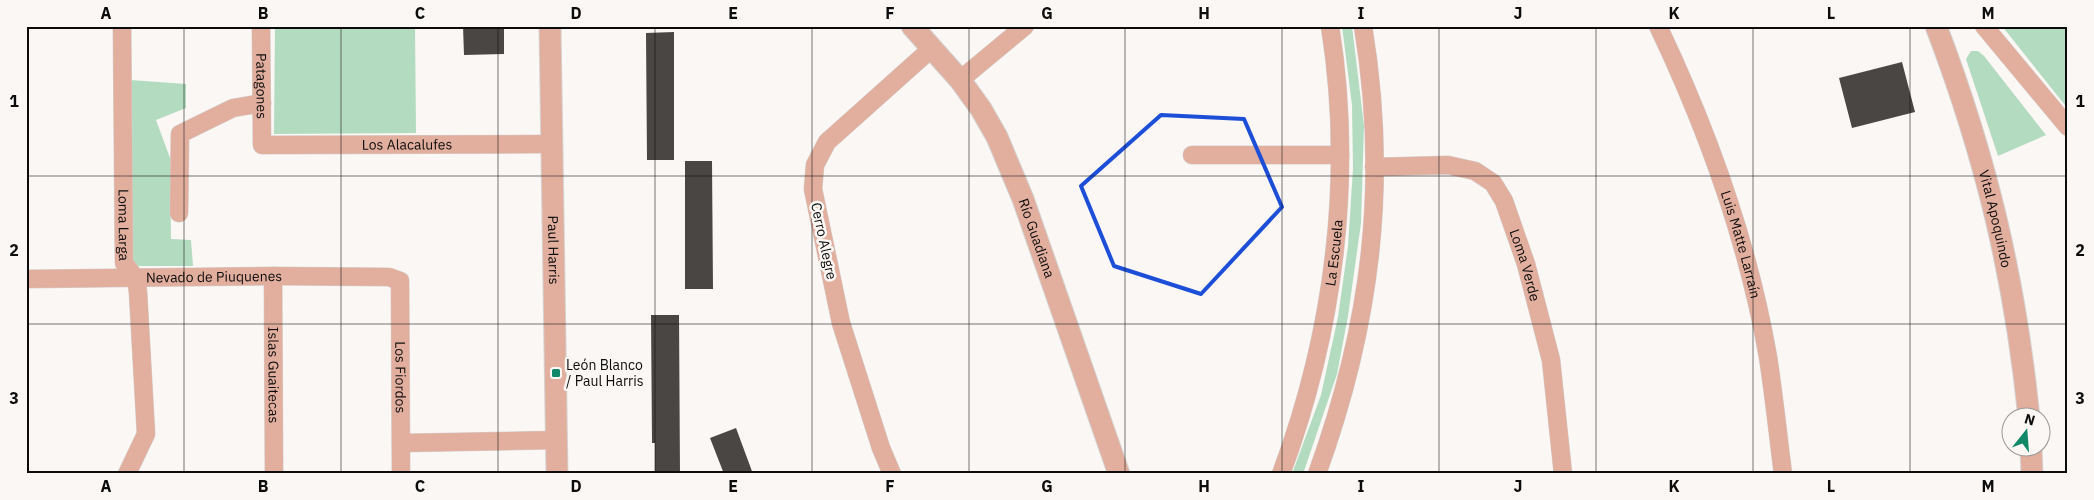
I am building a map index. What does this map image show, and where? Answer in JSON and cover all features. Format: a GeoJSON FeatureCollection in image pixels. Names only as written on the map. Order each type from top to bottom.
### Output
{"type":"FeatureCollection","features":[{"type":"Feature","properties":{"kind":"street","name":"Loma Larga"},"geometry":{"type":"LineString","coordinates":[[122,26],[124,264],[136,279],[146,434],[127,474]]}},
{"type":"Feature","properties":{"kind":"street","name":"Patagones"},"geometry":{"type":"LineString","coordinates":[[261,26],[262,145]]}},
{"type":"Feature","properties":{"kind":"street","name":"Paul Harris"},"geometry":{"type":"LineString","coordinates":[[550,26],[557,474]]}},
{"type":"Feature","properties":{"kind":"street","name":"Río Guadiana"},"geometry":{"type":"LineString","coordinates":[[912,26],[960,80],[981,109],[997,137],[1011,168],[1119,474]]}},
{"type":"Feature","properties":{"kind":"street"},"geometry":{"type":"LineString","coordinates":[[960,80],[1024,26]]}},
{"type":"Feature","properties":{"kind":"street","name":"La Escuela"},"geometry":{"type":"LineString","coordinates":[[1281,474],[1305,404],[1329,299],[1337,234],[1340,155],[1338,73],[1330,26]]}},
{"type":"Feature","properties":{"kind":"street"},"geometry":{"type":"LineString","coordinates":[[1317,474],[1345,388],[1364,300],[1371,256],[1374,166],[1369,71],[1363,26]]}},
{"type":"Feature","properties":{"kind":"street","name":"Luis Matte Larraín"},"geometry":{"type":"LineString","coordinates":[[1658,26],[1700,119],[1739,236],[1755,296],[1767,356],[1783,474]]}},
{"type":"Feature","properties":{"kind":"street","name":"Vital Apoquindo"},"geometry":{"type":"LineString","coordinates":[[1936,26],[1974,132],[1990,189],[2015,307],[2028,408]]}},
{"type":"Feature","properties":{"kind":"street"},"geometry":{"type":"LineString","coordinates":[[1984,26],[2068,127]]}},
{"type":"Feature","properties":{"kind":"street","name":"Cerro Alegre"},"geometry":{"type":"LineString","coordinates":[[892,474],[881,448],[841,323],[813,189],[813,177],[818,159],[826,142],[932,49]]}},
{"type":"Feature","properties":{"kind":"street"},"geometry":{"type":"LineString","coordinates":[[179,213],[180,134],[233,108],[262,103]]}},
{"type":"Feature","properties":{"kind":"street","name":"Los Alacalufes"},"geometry":{"type":"LineString","coordinates":[[262,145],[552,144]]}},
{"type":"Feature","properties":{"kind":"street"},"geometry":{"type":"LineString","coordinates":[[1192,155],[1340,155]]}},
{"type":"Feature","properties":{"kind":"street","name":"Loma Verde"},"geometry":{"type":"LineString","coordinates":[[1374,166],[1448,165],[1475,171],[1493,183],[1504,201],[1526,264],[1551,360],[1563,474]]}},
{"type":"Feature","properties":{"kind":"street","name":"Nevado de Piuquenes"},"geometry":{"type":"LineString","coordinates":[[26,280],[273,276],[388,277],[400,281]]}},
{"type":"Feature","properties":{"kind":"street","name":"Islas Guaitecas"},"geometry":{"type":"LineString","coordinates":[[273,276],[274,474]]}},
{"type":"Feature","properties":{"kind":"street","name":"Los Fiordos"},"geometry":{"type":"LineString","coordinates":[[400,281],[401,474]]}},
{"type":"Feature","properties":{"kind":"street"},"geometry":{"type":"LineString","coordinates":[[401,443],[557,440]]}},
{"type":"Feature","properties":{"kind":"street"},"geometry":{"type":"LineString","coordinates":[[2031,458],[2032,474]]}},
{"type":"Feature","properties":{"kind":"highlighted area"},"geometry":{"type":"Polygon","coordinates":[[[1161,115],[1244,119],[1282,207],[1201,294],[1114,266],[1081,186],[1161,115]]]}},
{"type":"Feature","properties":{"kind":"green space"},"geometry":{"type":"Polygon","coordinates":[[[275,26],[415,26],[416,133],[274,134],[275,26]]]}},
{"type":"Feature","properties":{"kind":"green space"},"geometry":{"type":"Polygon","coordinates":[[[1342,26],[1352,26],[1364,126],[1361,223],[1348,316],[1337,374],[1303,474],[1292,474],[1321,395],[1338,317],[1348,246],[1353,169],[1352,105],[1342,26]]]}},
{"type":"Feature","properties":{"kind":"green space"},"geometry":{"type":"Polygon","coordinates":[[[2002,26],[2068,26],[2068,109],[2002,26]]]}},
{"type":"Feature","properties":{"kind":"green space"},"geometry":{"type":"Polygon","coordinates":[[[1971,51],[1978,51],[1984,56],[2046,135],[1998,156],[1966,59],[1971,51]]]}},
{"type":"Feature","properties":{"kind":"green space"},"geometry":{"type":"Polygon","coordinates":[[[130,80],[186,84],[186,108],[156,120],[170,158],[171,239],[191,240],[193,266],[131,266],[130,80]]]}},
{"type":"Feature","properties":{"kind":"building"},"geometry":{"type":"Polygon","coordinates":[[[463,26],[504,26],[504,54],[464,55],[463,26]]]}},
{"type":"Feature","properties":{"kind":"building"},"geometry":{"type":"Polygon","coordinates":[[[674,32],[674,160],[647,160],[646,33],[674,32]]]}},
{"type":"Feature","properties":{"kind":"building"},"geometry":{"type":"Polygon","coordinates":[[[1902,62],[1915,112],[1852,128],[1839,78],[1902,62]]]}},
{"type":"Feature","properties":{"kind":"building"},"geometry":{"type":"Polygon","coordinates":[[[685,161],[712,161],[713,289],[685,289],[685,161]]]}},
{"type":"Feature","properties":{"kind":"building"},"geometry":{"type":"Polygon","coordinates":[[[651,315],[679,315],[680,474],[655,474],[655,443],[652,443],[651,315]]]}},
{"type":"Feature","properties":{"kind":"building"},"geometry":{"type":"Polygon","coordinates":[[[736,428],[753,474],[724,474],[710,438],[736,428]]]}},
{"type":"Feature","properties":{"kind":"place","name":"León Blanco / Paul Harris"},"geometry":{"type":"Point","coordinates":[556,373]}}]}
